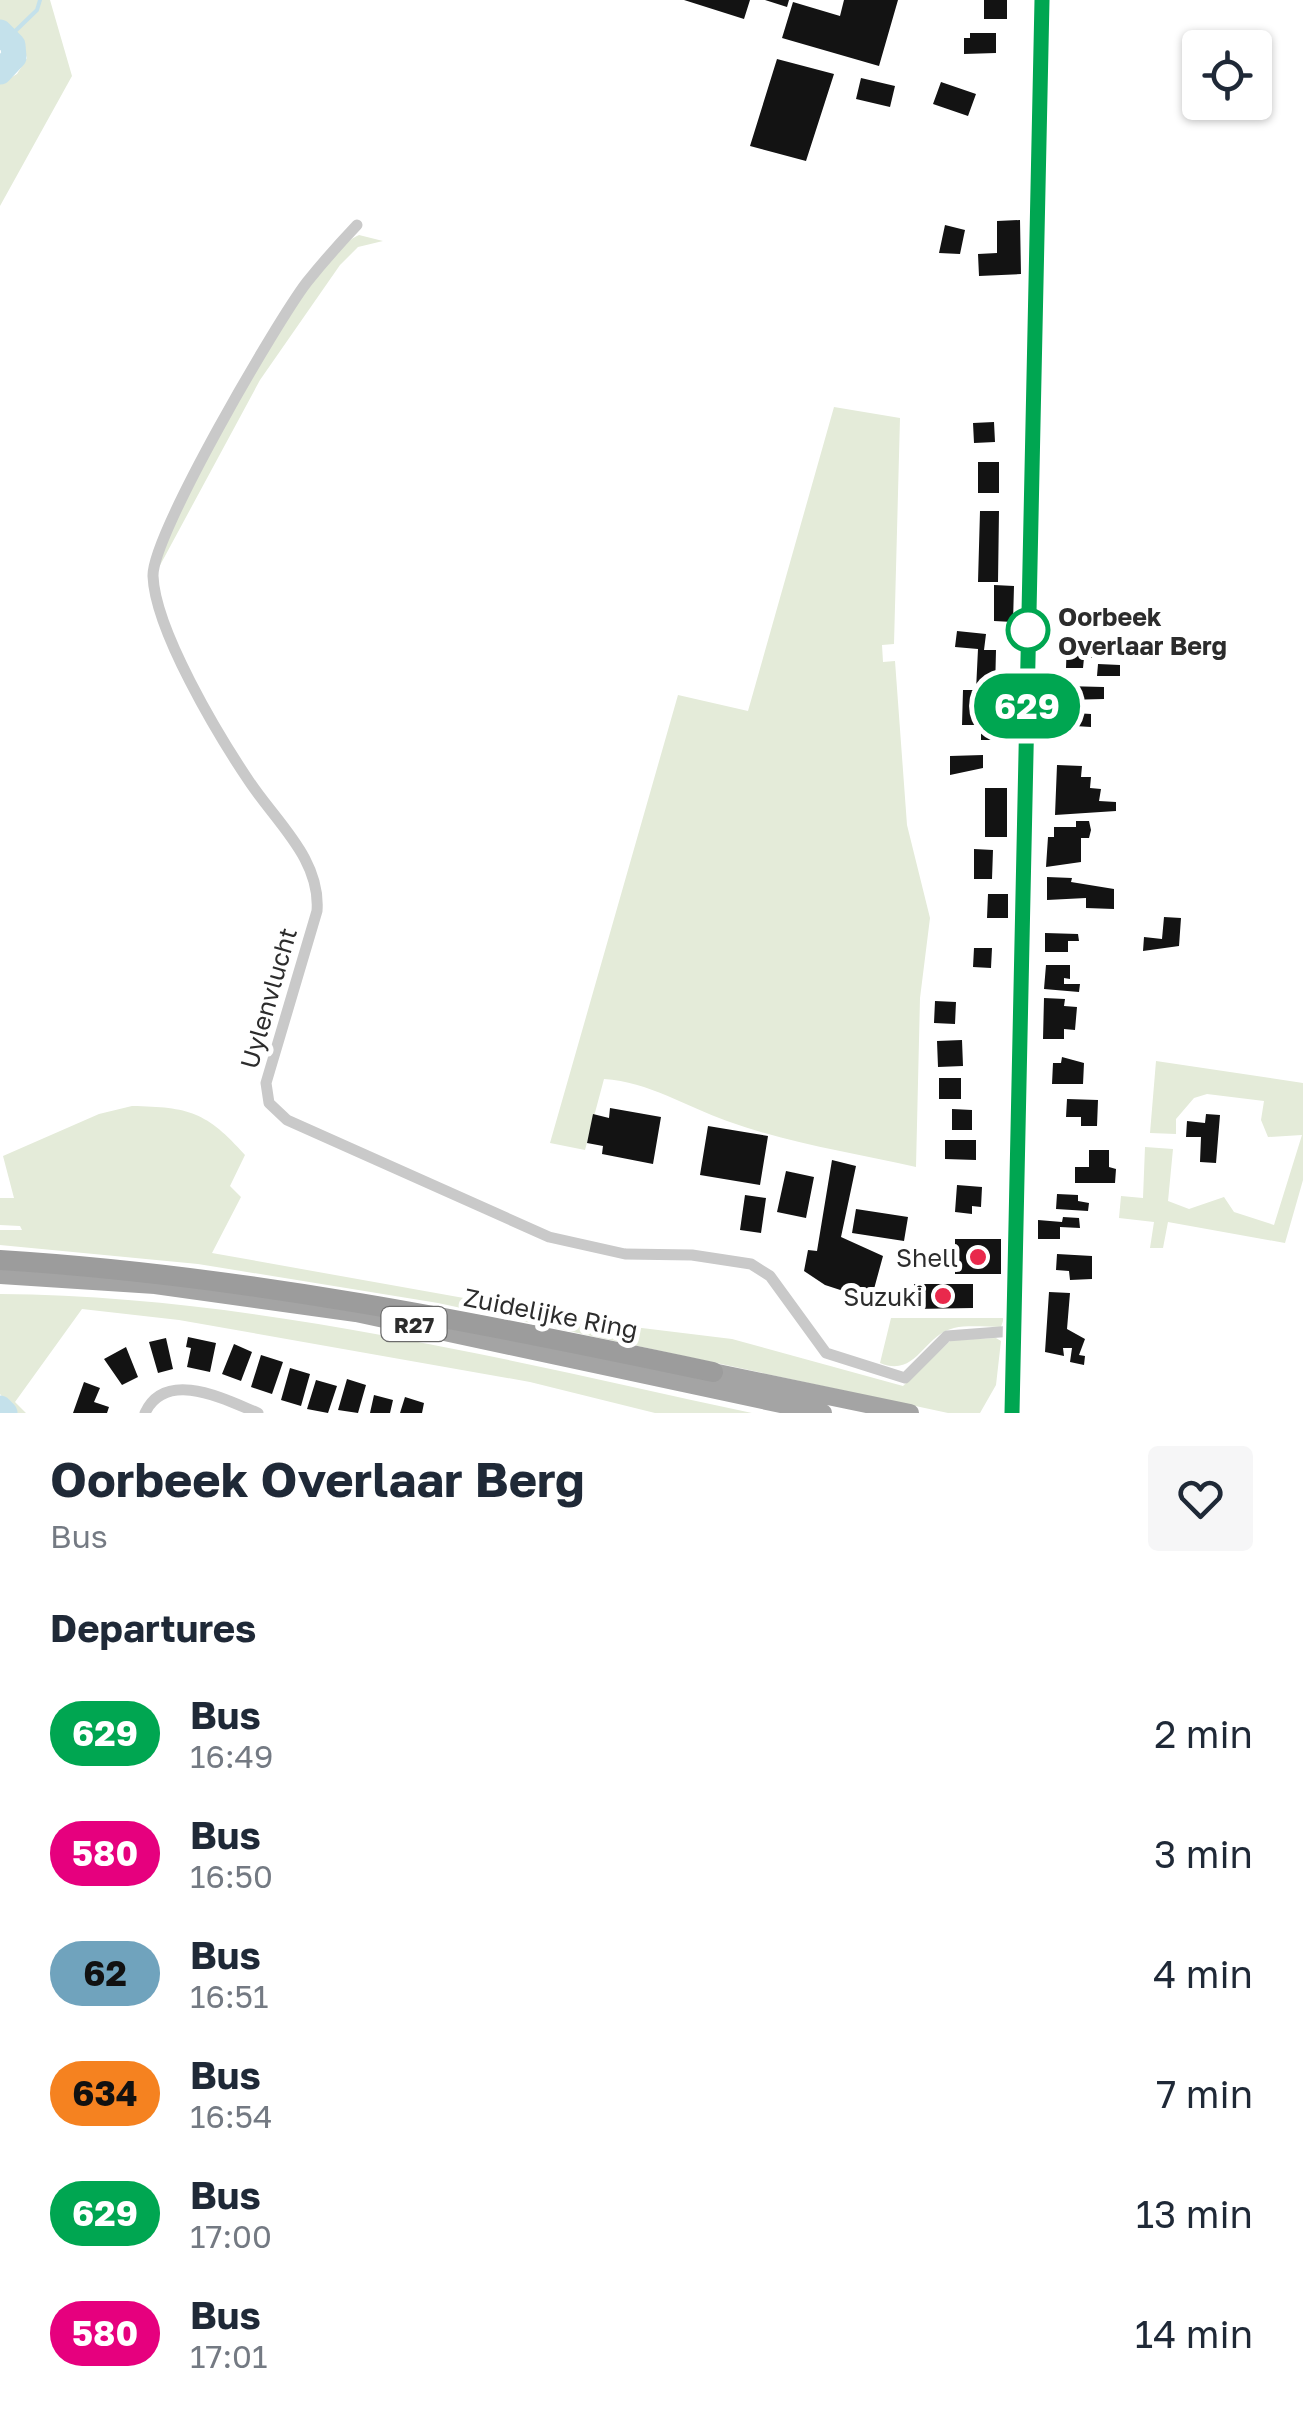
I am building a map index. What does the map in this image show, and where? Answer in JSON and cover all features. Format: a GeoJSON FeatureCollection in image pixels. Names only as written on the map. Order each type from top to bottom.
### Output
{"type":"FeatureCollection","features":[{"type":"Feature","properties":{"kind":"highway","name":"Zuidelijke Ring"},"geometry":{"type":"LineString","coordinates":[[0,1260],[159,1273],[365,1301],[713,1372]]}},
{"type":"Feature","properties":{"kind":"main road"},"geometry":{"type":"LineString","coordinates":[[1012,1413],[1042,0]]}},
{"type":"Feature","properties":{"kind":"main road","name":"Zuidelijke Ring"},"geometry":{"type":"LineString","coordinates":[[0,1275],[155,1286],[356,1313],[823,1413]]}},
{"type":"Feature","properties":{"kind":"main road","name":"Zuidelijke Ring"},"geometry":{"type":"LineString","coordinates":[[713,1372],[910,1413]]}},
{"type":"Feature","properties":{"kind":"street","name":"Uylenvlucht"},"geometry":{"type":"LineString","coordinates":[[357,224],[306,284],[285,317],[244,385],[155,557],[157,598],[194,687],[228,749],[307,860],[318,889],[317,911],[270,1064],[266,1083],[269,1103],[288,1120],[549,1236],[608,1252],[692,1255],[750,1264],[770,1276],[826,1353],[905,1378],[947,1336],[1013,1331]]}},
{"type":"Feature","properties":{"kind":"street"},"geometry":{"type":"LineString","coordinates":[[145,1413],[149,1405],[172,1392],[188,1389],[258,1413]]}},
{"type":"Feature","properties":{"kind":"green space"},"geometry":{"type":"Polygon","coordinates":[[[0,0],[50,0],[72,76],[0,206],[0,84],[17,74],[27,58],[22,45],[0,22],[0,0]]]}},
{"type":"Feature","properties":{"kind":"green space"},"geometry":{"type":"Polygon","coordinates":[[[359,235],[383,241],[358,247],[340,265],[260,380],[158,569],[159,552],[279,330],[335,253],[359,235]]]}},
{"type":"Feature","properties":{"kind":"green space"},"geometry":{"type":"Polygon","coordinates":[[[834,407],[900,418],[894,644],[882,645],[883,662],[895,661],[907,825],[930,918],[920,998],[916,1167],[773,1136],[652,1090],[604,1079],[585,1150],[550,1143],[678,695],[748,711],[834,407]]]}},
{"type":"Feature","properties":{"kind":"green space"},"geometry":{"type":"Polygon","coordinates":[[[1156,1061],[1303,1083],[1303,1180],[1285,1243],[1168,1222],[1163,1248],[1150,1248],[1154,1222],[1119,1218],[1121,1196],[1143,1198],[1145,1147],[1173,1149],[1168,1201],[1189,1209],[1224,1197],[1234,1212],[1274,1225],[1302,1135],[1268,1137],[1261,1120],[1264,1101],[1207,1094],[1194,1098],[1176,1119],[1176,1134],[1150,1133],[1156,1061]]]}},
{"type":"Feature","properties":{"kind":"green space"},"geometry":{"type":"Polygon","coordinates":[[[132,1106],[168,1108],[196,1115],[219,1129],[245,1155],[230,1186],[241,1197],[212,1253],[609,1324],[732,1339],[903,1386],[951,1340],[996,1338],[1001,1341],[996,1385],[980,1413],[948,1413],[438,1303],[198,1264],[0,1245],[0,1230],[22,1230],[20,1226],[0,1225],[0,1198],[14,1198],[3,1156],[99,1114],[132,1106]]]}},
{"type":"Feature","properties":{"kind":"green space"},"geometry":{"type":"Polygon","coordinates":[[[0,1294],[190,1306],[379,1334],[752,1413],[655,1413],[530,1382],[179,1320],[82,1309],[15,1402],[26,1413],[16,1413],[0,1394],[0,1294]]]}},
{"type":"Feature","properties":{"kind":"green space"},"geometry":{"type":"Polygon","coordinates":[[[891,1318],[1004,1318],[1001,1327],[965,1327],[943,1332],[912,1360],[893,1366],[880,1363],[891,1318]]]}},
{"type":"Feature","properties":{"kind":"building"},"geometry":{"type":"Polygon","coordinates":[[[684,0],[750,0],[744,19],[684,0]]]}},
{"type":"Feature","properties":{"kind":"building"},"geometry":{"type":"Polygon","coordinates":[[[765,0],[789,0],[787,7],[765,0]]]}},
{"type":"Feature","properties":{"kind":"building"},"geometry":{"type":"Polygon","coordinates":[[[844,0],[898,0],[879,66],[782,38],[793,2],[840,16],[844,0]]]}},
{"type":"Feature","properties":{"kind":"building"},"geometry":{"type":"Polygon","coordinates":[[[984,0],[1007,0],[1007,19],[984,19],[984,0]]]}},
{"type":"Feature","properties":{"kind":"building"},"geometry":{"type":"Polygon","coordinates":[[[970,33],[996,33],[996,53],[964,54],[964,38],[970,38],[970,33]]]}},
{"type":"Feature","properties":{"kind":"building"},"geometry":{"type":"Polygon","coordinates":[[[777,59],[834,74],[806,161],[750,146],[777,59]]]}},
{"type":"Feature","properties":{"kind":"building"},"geometry":{"type":"Polygon","coordinates":[[[861,78],[895,86],[890,107],[856,99],[861,78]]]}},
{"type":"Feature","properties":{"kind":"building"},"geometry":{"type":"Polygon","coordinates":[[[941,82],[976,94],[968,116],[933,104],[941,82]]]}},
{"type":"Feature","properties":{"kind":"building"},"geometry":{"type":"Polygon","coordinates":[[[1020,220],[1021,274],[979,276],[978,254],[997,253],[997,221],[1020,220]]]}},
{"type":"Feature","properties":{"kind":"building"},"geometry":{"type":"Polygon","coordinates":[[[945,225],[965,230],[960,254],[939,253],[945,225]]]}},
{"type":"Feature","properties":{"kind":"building"},"geometry":{"type":"Polygon","coordinates":[[[994,422],[995,442],[974,443],[973,423],[994,422]]]}},
{"type":"Feature","properties":{"kind":"building"},"geometry":{"type":"Polygon","coordinates":[[[978,462],[999,462],[999,493],[978,493],[978,462]]]}},
{"type":"Feature","properties":{"kind":"building"},"geometry":{"type":"Polygon","coordinates":[[[980,511],[999,511],[998,582],[978,582],[980,511]]]}},
{"type":"Feature","properties":{"kind":"building"},"geometry":{"type":"Polygon","coordinates":[[[994,585],[1014,586],[1013,622],[994,621],[994,585]]]}},
{"type":"Feature","properties":{"kind":"building"},"geometry":{"type":"Polygon","coordinates":[[[957,631],[986,634],[984,650],[996,650],[995,691],[982,690],[981,725],[962,725],[963,690],[976,690],[978,649],[955,647],[957,631]]]}},
{"type":"Feature","properties":{"kind":"building"},"geometry":{"type":"Polygon","coordinates":[[[1067,640],[1093,644],[1092,658],[1084,658],[1083,668],[1066,668],[1067,640]]]}},
{"type":"Feature","properties":{"kind":"building"},"geometry":{"type":"Polygon","coordinates":[[[1098,664],[1120,665],[1120,676],[1097,676],[1098,664]]]}},
{"type":"Feature","properties":{"kind":"building"},"geometry":{"type":"Polygon","coordinates":[[[1064,686],[1104,687],[1104,699],[1064,700],[1064,686]]]}},
{"type":"Feature","properties":{"kind":"building"},"geometry":{"type":"Polygon","coordinates":[[[1058,712],[1091,714],[1091,727],[1058,725],[1058,712]]]}},
{"type":"Feature","properties":{"kind":"building"},"geometry":{"type":"Polygon","coordinates":[[[981,725],[1000,726],[1000,740],[981,740],[981,725]]]}},
{"type":"Feature","properties":{"kind":"building"},"geometry":{"type":"Polygon","coordinates":[[[983,755],[983,768],[950,775],[950,756],[983,755]]]}},
{"type":"Feature","properties":{"kind":"building"},"geometry":{"type":"Polygon","coordinates":[[[1057,765],[1082,766],[1081,777],[1091,777],[1090,788],[1101,789],[1099,801],[1116,802],[1116,811],[1055,815],[1057,765]]]}},
{"type":"Feature","properties":{"kind":"building"},"geometry":{"type":"Polygon","coordinates":[[[985,788],[1007,788],[1007,837],[985,837],[985,788]]]}},
{"type":"Feature","properties":{"kind":"building"},"geometry":{"type":"Polygon","coordinates":[[[1076,821],[1089,821],[1091,830],[1089,838],[1081,838],[1081,862],[1046,867],[1048,837],[1054,837],[1054,827],[1076,827],[1076,821]]]}},
{"type":"Feature","properties":{"kind":"building"},"geometry":{"type":"Polygon","coordinates":[[[974,849],[993,850],[992,879],[974,879],[974,849]]]}},
{"type":"Feature","properties":{"kind":"building"},"geometry":{"type":"Polygon","coordinates":[[[1047,877],[1072,878],[1071,882],[1114,889],[1114,909],[1086,908],[1086,898],[1047,900],[1047,877]]]}},
{"type":"Feature","properties":{"kind":"building"},"geometry":{"type":"Polygon","coordinates":[[[988,894],[1008,894],[1008,918],[987,918],[988,894]]]}},
{"type":"Feature","properties":{"kind":"building"},"geometry":{"type":"Polygon","coordinates":[[[1164,917],[1181,918],[1179,946],[1143,951],[1144,937],[1162,939],[1164,917]]]}},
{"type":"Feature","properties":{"kind":"building"},"geometry":{"type":"Polygon","coordinates":[[[1045,933],[1078,934],[1079,941],[1068,941],[1068,952],[1045,952],[1045,933]]]}},
{"type":"Feature","properties":{"kind":"building"},"geometry":{"type":"Polygon","coordinates":[[[974,948],[992,948],[991,968],[973,967],[974,948]]]}},
{"type":"Feature","properties":{"kind":"building"},"geometry":{"type":"Polygon","coordinates":[[[1046,965],[1070,965],[1070,979],[1064,978],[1064,984],[1080,984],[1079,992],[1044,989],[1046,965]]]}},
{"type":"Feature","properties":{"kind":"building"},"geometry":{"type":"Polygon","coordinates":[[[1044,998],[1065,999],[1064,1006],[1077,1007],[1075,1030],[1064,1029],[1064,1039],[1043,1039],[1044,998]]]}},
{"type":"Feature","properties":{"kind":"building"},"geometry":{"type":"Polygon","coordinates":[[[935,1001],[956,1002],[955,1024],[934,1023],[935,1001]]]}},
{"type":"Feature","properties":{"kind":"building"},"geometry":{"type":"Polygon","coordinates":[[[962,1040],[963,1066],[938,1067],[937,1041],[962,1040]]]}},
{"type":"Feature","properties":{"kind":"building"},"geometry":{"type":"Polygon","coordinates":[[[1062,1057],[1084,1063],[1083,1084],[1052,1084],[1053,1063],[1061,1063],[1062,1057]]]}},
{"type":"Feature","properties":{"kind":"building"},"geometry":{"type":"Polygon","coordinates":[[[939,1078],[961,1078],[961,1099],[939,1099],[939,1078]]]}},
{"type":"Feature","properties":{"kind":"building"},"geometry":{"type":"Polygon","coordinates":[[[1067,1099],[1098,1100],[1097,1126],[1081,1126],[1081,1117],[1066,1117],[1067,1099]]]}},
{"type":"Feature","properties":{"kind":"building"},"geometry":{"type":"Polygon","coordinates":[[[610,1108],[661,1117],[653,1164],[602,1154],[603,1146],[587,1143],[593,1114],[609,1118],[610,1108]]]}},
{"type":"Feature","properties":{"kind":"building"},"geometry":{"type":"Polygon","coordinates":[[[952,1109],[972,1110],[972,1130],[952,1130],[952,1109]]]}},
{"type":"Feature","properties":{"kind":"building"},"geometry":{"type":"Polygon","coordinates":[[[1206,1114],[1220,1115],[1216,1163],[1200,1162],[1201,1137],[1186,1137],[1187,1121],[1205,1123],[1206,1114]]]}},
{"type":"Feature","properties":{"kind":"building"},"geometry":{"type":"Polygon","coordinates":[[[708,1126],[768,1136],[760,1185],[700,1175],[708,1126]]]}},
{"type":"Feature","properties":{"kind":"building"},"geometry":{"type":"Polygon","coordinates":[[[945,1140],[976,1140],[976,1160],[945,1159],[945,1140]]]}},
{"type":"Feature","properties":{"kind":"building"},"geometry":{"type":"Polygon","coordinates":[[[1089,1150],[1109,1150],[1109,1167],[1116,1169],[1115,1183],[1075,1183],[1075,1167],[1089,1167],[1089,1150]]]}},
{"type":"Feature","properties":{"kind":"building"},"geometry":{"type":"Polygon","coordinates":[[[832,1160],[856,1166],[841,1237],[883,1256],[871,1300],[825,1285],[804,1271],[808,1250],[817,1251],[832,1160]]]}},
{"type":"Feature","properties":{"kind":"building"},"geometry":{"type":"Polygon","coordinates":[[[786,1171],[814,1177],[806,1218],[777,1212],[786,1171]]]}},
{"type":"Feature","properties":{"kind":"building"},"geometry":{"type":"Polygon","coordinates":[[[957,1185],[982,1187],[981,1207],[972,1206],[972,1214],[955,1212],[957,1185]]]}},
{"type":"Feature","properties":{"kind":"building"},"geometry":{"type":"Polygon","coordinates":[[[1057,1194],[1078,1195],[1078,1201],[1089,1203],[1088,1211],[1056,1209],[1057,1194]]]}},
{"type":"Feature","properties":{"kind":"building"},"geometry":{"type":"Polygon","coordinates":[[[745,1195],[766,1198],[761,1233],[740,1230],[745,1195]]]}},
{"type":"Feature","properties":{"kind":"building"},"geometry":{"type":"Polygon","coordinates":[[[856,1209],[908,1217],[904,1241],[852,1233],[856,1209]]]}},
{"type":"Feature","properties":{"kind":"building"},"geometry":{"type":"Polygon","coordinates":[[[1063,1217],[1079,1218],[1080,1228],[1060,1227],[1060,1239],[1038,1239],[1038,1220],[1062,1222],[1063,1217]]]}},
{"type":"Feature","properties":{"kind":"building","name":"Shell"},"geometry":{"type":"Polygon","coordinates":[[[955,1239],[1001,1239],[1001,1274],[955,1274],[955,1239]]]}},
{"type":"Feature","properties":{"kind":"building"},"geometry":{"type":"Polygon","coordinates":[[[1057,1254],[1092,1256],[1092,1279],[1070,1280],[1069,1271],[1056,1270],[1057,1254]]]}},
{"type":"Feature","properties":{"kind":"building","name":"Suzuki"},"geometry":{"type":"Polygon","coordinates":[[[914,1284],[973,1284],[973,1308],[914,1309],[914,1284]]]}},
{"type":"Feature","properties":{"kind":"building"},"geometry":{"type":"Polygon","coordinates":[[[1049,1292],[1070,1293],[1067,1329],[1085,1339],[1079,1355],[1085,1356],[1084,1365],[1070,1362],[1072,1348],[1063,1348],[1064,1356],[1045,1352],[1049,1292]]]}},
{"type":"Feature","properties":{"kind":"building"},"geometry":{"type":"Polygon","coordinates":[[[188,1337],[216,1343],[210,1372],[187,1367],[191,1348],[186,1347],[188,1337]]]}},
{"type":"Feature","properties":{"kind":"building"},"geometry":{"type":"Polygon","coordinates":[[[166,1338],[173,1369],[158,1373],[149,1342],[166,1338]]]}},
{"type":"Feature","properties":{"kind":"building"},"geometry":{"type":"Polygon","coordinates":[[[234,1344],[252,1352],[241,1381],[222,1374],[234,1344]]]}},
{"type":"Feature","properties":{"kind":"building"},"geometry":{"type":"Polygon","coordinates":[[[126,1347],[138,1377],[122,1385],[104,1359],[126,1347]]]}},
{"type":"Feature","properties":{"kind":"building"},"geometry":{"type":"Polygon","coordinates":[[[261,1355],[283,1362],[272,1394],[251,1387],[261,1355]]]}},
{"type":"Feature","properties":{"kind":"building"},"geometry":{"type":"Polygon","coordinates":[[[290,1368],[310,1374],[301,1406],[281,1400],[290,1368]]]}},
{"type":"Feature","properties":{"kind":"building"},"geometry":{"type":"Polygon","coordinates":[[[347,1379],[366,1385],[358,1413],[338,1410],[347,1379]]]}},
{"type":"Feature","properties":{"kind":"building"},"geometry":{"type":"Polygon","coordinates":[[[316,1380],[337,1386],[328,1413],[307,1409],[316,1380]]]}},
{"type":"Feature","properties":{"kind":"building"},"geometry":{"type":"Polygon","coordinates":[[[84,1382],[100,1388],[94,1402],[109,1407],[107,1413],[73,1413],[84,1382]]]}},
{"type":"Feature","properties":{"kind":"building"},"geometry":{"type":"Polygon","coordinates":[[[374,1395],[393,1400],[390,1413],[370,1413],[374,1395]]]}},
{"type":"Feature","properties":{"kind":"building"},"geometry":{"type":"Polygon","coordinates":[[[405,1397],[424,1403],[422,1413],[400,1413],[405,1397]]]}},
{"type":"Feature","properties":{"kind":"waterway"},"geometry":{"type":"LineString","coordinates":[[7,39],[37,10],[40,0]]}},
{"type":"Feature","properties":{"kind":"waterway"},"geometry":{"type":"LineString","coordinates":[[0,32],[13,45],[14,57],[0,72]]}},
{"type":"Feature","properties":{"kind":"waterway"},"geometry":{"type":"LineString","coordinates":[[0,1408],[5,1413]]}},
{"type":"Feature","properties":{"kind":"bus line","name":"629"},"geometry":{"type":"LineString","coordinates":[[1012,1413],[1042,0]]}},
{"type":"Feature","properties":{"kind":"place","name":"Oorbeek Overlaar Berg"},"geometry":{"type":"Point","coordinates":[1028,630]}},
{"type":"Feature","properties":{"kind":"place","name":"Shell"},"geometry":{"type":"Point","coordinates":[978,1257]}},
{"type":"Feature","properties":{"kind":"place","name":"Suzuki"},"geometry":{"type":"Point","coordinates":[943,1296]}}]}
